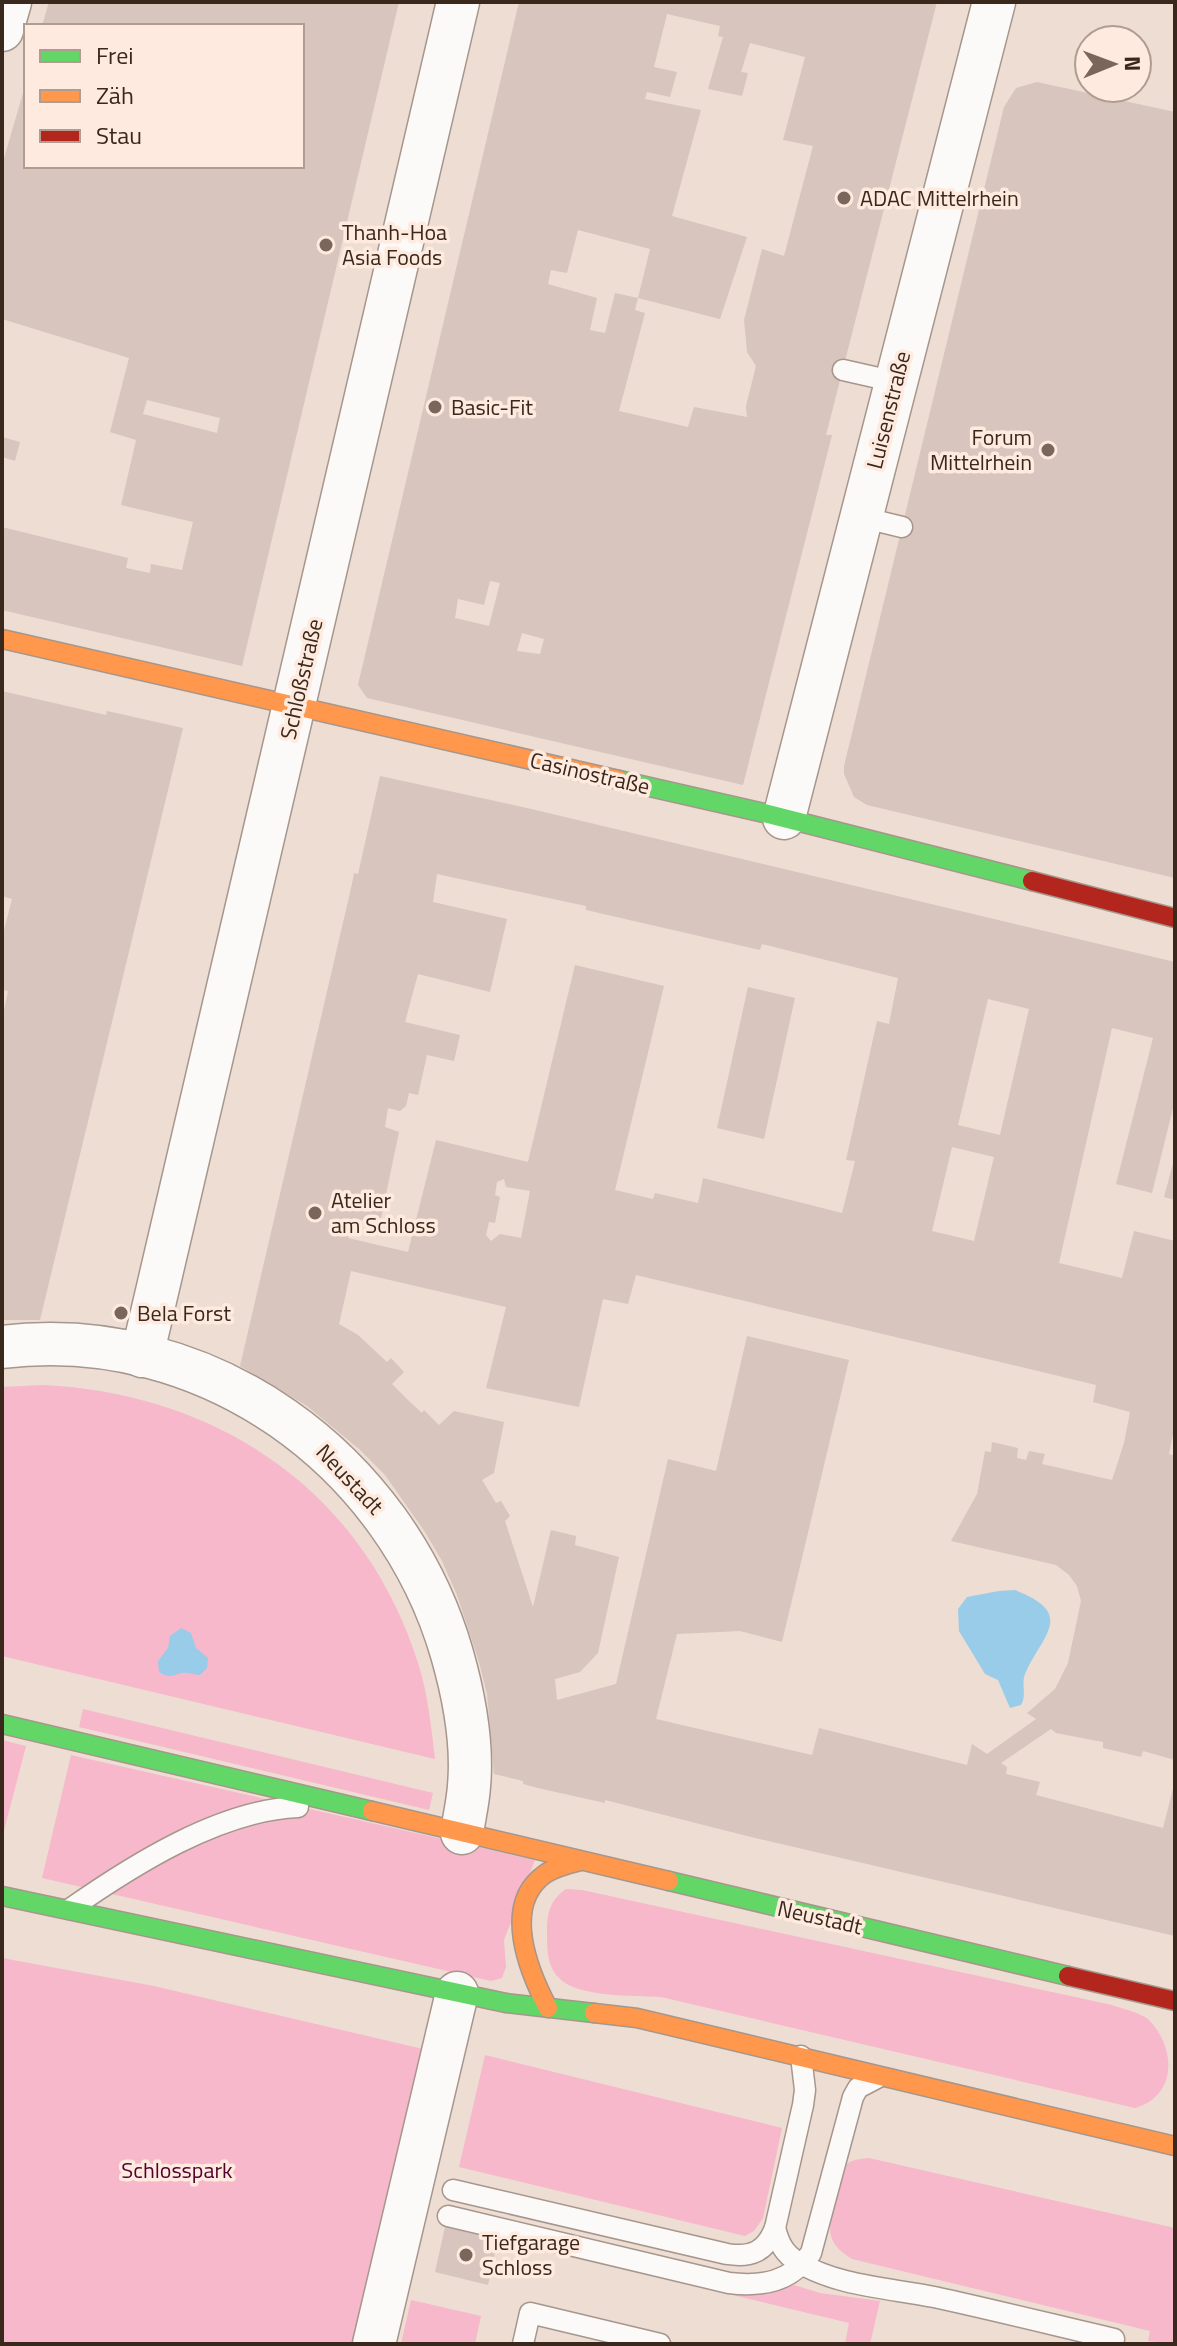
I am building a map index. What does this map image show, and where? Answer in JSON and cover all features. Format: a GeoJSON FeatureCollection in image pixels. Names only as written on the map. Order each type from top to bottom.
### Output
{"type":"FeatureCollection","features":[{"type":"Feature","properties":{"kind":"street"},"geometry":{"type":"LineString","coordinates":[[2,30],[10,2]]}},
{"type":"Feature","properties":{"kind":"street","name":"Schloßstraße"},"geometry":{"type":"LineString","coordinates":[[142,1356],[458,2]]}},
{"type":"Feature","properties":{"kind":"street","name":"Luisenstraße"},"geometry":{"type":"LineString","coordinates":[[784,818],[994,2]]}},
{"type":"Feature","properties":{"kind":"street","name":"Casinostraße"},"geometry":{"type":"LineString","coordinates":[[2,639],[784,818],[1175,918]]}},
{"type":"Feature","properties":{"kind":"street","name":"Neustadt"},"geometry":{"type":"LineString","coordinates":[[2,1347],[72,1345],[169,1363],[242,1393],[287,1421],[336,1459],[398,1534],[435,1601],[464,1700],[470,1773],[462,1833]]}},
{"type":"Feature","properties":{"kind":"street","name":"Neustadt"},"geometry":{"type":"LineString","coordinates":[[2,1724],[1175,2001]]}},
{"type":"Feature","properties":{"kind":"street"},"geometry":{"type":"LineString","coordinates":[[548,2008],[528,1968],[523,1945],[523,1918],[529,1895],[539,1878],[580,1861]]}},
{"type":"Feature","properties":{"kind":"street"},"geometry":{"type":"LineString","coordinates":[[2,1896],[506,2003],[637,2018],[1175,2146]]}},
{"type":"Feature","properties":{"kind":"street"},"geometry":{"type":"LineString","coordinates":[[1131,1991],[1175,2021]]}},
{"type":"Feature","properties":{"kind":"street"},"geometry":{"type":"LineString","coordinates":[[374,2344],[457,1993]]}},
{"type":"Feature","properties":{"kind":"street"},"geometry":{"type":"LineString","coordinates":[[1116,2134],[1160,2124]]}},
{"type":"Feature","properties":{"kind":"lane"},"geometry":{"type":"LineString","coordinates":[[843,370],[896,382]]}},
{"type":"Feature","properties":{"kind":"lane"},"geometry":{"type":"LineString","coordinates":[[861,517],[902,527]]}},
{"type":"Feature","properties":{"kind":"lane"},"geometry":{"type":"LineString","coordinates":[[70,1909],[113,1879],[182,1841],[250,1815],[292,1807],[344,1805]]}},
{"type":"Feature","properties":{"kind":"lane"},"geometry":{"type":"LineString","coordinates":[[453,2190],[738,2256],[759,2251],[775,2228],[803,2105],[805,2081],[801,2056]]}},
{"type":"Feature","properties":{"kind":"lane"},"geometry":{"type":"LineString","coordinates":[[448,2216],[743,2285],[774,2282],[795,2273],[815,2243],[853,2097],[865,2083],[883,2076]]}},
{"type":"Feature","properties":{"kind":"lane"},"geometry":{"type":"LineString","coordinates":[[775,2228],[785,2253],[829,2277],[934,2297],[1114,2339]]}},
{"type":"Feature","properties":{"kind":"lane"},"geometry":{"type":"LineString","coordinates":[[523,2344],[530,2313],[660,2344]]}},
{"type":"Feature","properties":{"kind":"green space"},"geometry":{"type":"Polygon","coordinates":[[[44,1385],[108,1393],[169,1408],[225,1432],[277,1463],[322,1502],[362,1549],[394,1602],[418,1663],[429,1711],[435,1759],[2,1656],[2,1387],[44,1385]]]}},
{"type":"Feature","properties":{"kind":"green space"},"geometry":{"type":"Polygon","coordinates":[[[83,1709],[433,1793],[429,1810],[79,1727],[83,1709]]]}},
{"type":"Feature","properties":{"kind":"green space"},"geometry":{"type":"Polygon","coordinates":[[[2,1740],[26,1746],[2,1838],[2,1740]]]}},
{"type":"Feature","properties":{"kind":"green space"},"geometry":{"type":"Polygon","coordinates":[[[71,1755],[535,1860],[504,1940],[506,1967],[502,1978],[491,1981],[42,1878],[71,1755]]]}},
{"type":"Feature","properties":{"kind":"green space"},"geometry":{"type":"Polygon","coordinates":[[[566,1889],[1112,2005],[1140,2014],[1148,2019],[1164,2043],[1168,2057],[1165,2082],[1149,2102],[1135,2108],[661,1997],[579,1989],[555,1973],[548,1950],[549,1913],[553,1902],[566,1889]]]}},
{"type":"Feature","properties":{"kind":"green space","name":"Schlosspark"},"geometry":{"type":"Polygon","coordinates":[[[2,1958],[154,1986],[427,2050],[358,2344],[2,2344],[2,1958]]]}},
{"type":"Feature","properties":{"kind":"green space"},"geometry":{"type":"Polygon","coordinates":[[[485,2055],[782,2128],[763,2218],[754,2231],[745,2236],[459,2167],[485,2055]]]}},
{"type":"Feature","properties":{"kind":"green space"},"geometry":{"type":"Polygon","coordinates":[[[869,2158],[1175,2228],[1175,2344],[1148,2341],[1150,2331],[852,2259],[832,2240],[832,2211],[845,2166],[869,2158]]]}},
{"type":"Feature","properties":{"kind":"green space"},"geometry":{"type":"Polygon","coordinates":[[[794,2285],[820,2293],[880,2301],[870,2344],[845,2344],[849,2323],[716,2291],[749,2293],[794,2285]]]}},
{"type":"Feature","properties":{"kind":"green space"},"geometry":{"type":"Polygon","coordinates":[[[411,2300],[481,2316],[475,2344],[401,2344],[411,2300]]]}},
{"type":"Feature","properties":{"kind":"water"},"geometry":{"type":"Polygon","coordinates":[[[1015,1590],[1045,1608],[1050,1617],[1050,1626],[1025,1674],[1021,1705],[1010,1708],[998,1680],[985,1674],[959,1631],[958,1609],[967,1597],[1015,1590]]]}},
{"type":"Feature","properties":{"kind":"water"},"geometry":{"type":"Polygon","coordinates":[[[181,1628],[191,1633],[196,1648],[208,1658],[207,1668],[200,1675],[184,1673],[168,1676],[159,1672],[158,1661],[168,1648],[170,1636],[181,1628]]]}},
{"type":"Feature","properties":{"kind":"building"},"geometry":{"type":"Polygon","coordinates":[[[49,2],[399,2],[242,666],[2,610],[2,527],[128,558],[126,568],[150,573],[151,564],[182,570],[193,522],[121,505],[136,440],[110,432],[129,358],[2,319],[2,165],[24,89],[24,168],[304,168],[304,24],[43,24],[49,2]],[[147,400],[143,414],[217,433],[220,418],[147,400]]]}},
{"type":"Feature","properties":{"kind":"building"},"geometry":{"type":"Polygon","coordinates":[[[519,2],[937,2],[826,435],[832,435],[743,785],[367,698],[358,685],[519,2]],[[667,14],[654,67],[677,72],[670,97],[647,92],[645,99],[701,110],[672,216],[747,237],[720,319],[638,298],[635,310],[645,313],[619,411],[688,427],[694,407],[747,417],[746,406],[756,366],[747,352],[744,320],[762,249],[784,256],[813,146],[783,140],[805,57],[750,43],[741,72],[748,73],[742,96],[708,89],[723,37],[718,36],[720,26],[667,14]],[[578,230],[567,273],[551,270],[548,284],[597,298],[590,330],[605,333],[615,293],[638,298],[650,249],[578,230]],[[490,581],[484,605],[458,599],[455,618],[489,626],[500,583],[490,581]],[[522,633],[517,651],[540,654],[544,639],[522,633]]]}},
{"type":"Feature","properties":{"kind":"building","name":"Forum Mittelrhein"},"geometry":{"type":"Polygon","coordinates":[[[1037,82],[1073,90],[1073,104],[1138,104],[1175,112],[1175,878],[867,805],[854,797],[844,774],[1004,107],[1016,88],[1037,82]]]}},
{"type":"Feature","properties":{"kind":"building"},"geometry":{"type":"Polygon","coordinates":[[[2,437],[20,442],[15,461],[2,457],[2,437]]]}},
{"type":"Feature","properties":{"kind":"building"},"geometry":{"type":"Polygon","coordinates":[[[2,691],[106,715],[107,711],[183,728],[40,1320],[2,1320],[2,1020],[8,991],[2,990],[2,938],[12,899],[2,896],[2,691]]]}},
{"type":"Feature","properties":{"kind":"building"},"geometry":{"type":"Polygon","coordinates":[[[380,776],[1175,962],[1175,1100],[1152,1193],[1116,1184],[1153,1038],[1112,1028],[1059,1263],[1122,1278],[1134,1231],[1175,1241],[1175,1425],[1169,1454],[1175,1456],[1175,1760],[1143,1751],[1141,1757],[1103,1748],[1103,1742],[1056,1733],[1051,1729],[1001,1763],[1007,1767],[1006,1774],[1040,1782],[1036,1795],[1163,1828],[1175,1781],[1175,1936],[605,1800],[605,1803],[538,1788],[494,1774],[487,1694],[479,1662],[457,1595],[425,1532],[385,1475],[359,1449],[307,1406],[240,1366],[354,873],[358,874],[380,776]],[[437,874],[433,902],[507,919],[490,992],[418,974],[405,1022],[460,1035],[454,1061],[427,1055],[418,1095],[409,1093],[406,1106],[400,1111],[388,1108],[385,1127],[399,1132],[381,1218],[372,1216],[371,1222],[353,1218],[348,1238],[408,1252],[436,1140],[528,1162],[575,965],[664,986],[615,1190],[653,1199],[655,1193],[698,1203],[703,1178],[842,1213],[855,1161],[846,1160],[877,1021],[889,1024],[898,978],[762,944],[760,950],[586,910],[586,906],[437,874]],[[988,999],[958,1125],[1000,1135],[1029,1009],[988,999]],[[952,1147],[932,1231],[974,1241],[994,1157],[952,1147]],[[504,1179],[497,1182],[495,1195],[500,1197],[495,1223],[489,1222],[486,1235],[491,1241],[500,1234],[521,1238],[530,1191],[506,1187],[504,1179]],[[351,1271],[339,1324],[358,1335],[387,1362],[391,1358],[404,1372],[392,1384],[439,1425],[454,1411],[504,1422],[494,1473],[482,1480],[496,1503],[501,1501],[510,1516],[505,1521],[533,1607],[551,1530],[576,1536],[575,1545],[619,1557],[598,1653],[580,1672],[555,1679],[557,1700],[616,1684],[668,1459],[716,1471],[747,1336],[849,1360],[782,1642],[740,1631],[677,1634],[656,1719],[812,1755],[819,1728],[967,1765],[972,1744],[987,1754],[1036,1719],[1027,1713],[1055,1689],[1068,1663],[1081,1601],[1077,1586],[1069,1575],[1056,1565],[951,1541],[977,1494],[985,1451],[991,1452],[992,1442],[1018,1448],[1017,1458],[1026,1460],[1029,1451],[1045,1454],[1042,1464],[1112,1480],[1130,1412],[1093,1402],[1096,1385],[636,1275],[628,1304],[603,1299],[579,1407],[486,1388],[506,1307],[351,1271]]]}},
{"type":"Feature","properties":{"kind":"building"},"geometry":{"type":"Polygon","coordinates":[[[748,987],[795,998],[764,1139],[717,1128],[748,987]]]}},
{"type":"Feature","properties":{"kind":"building"},"geometry":{"type":"Polygon","coordinates":[[[1175,1160],[1175,1200],[1164,1197],[1175,1160]]]}},
{"type":"Feature","properties":{"kind":"building","name":"Tiefgarage Schloss"},"geometry":{"type":"Polygon","coordinates":[[[445,2227],[498,2239],[488,2285],[435,2272],[445,2227]]]}},
{"type":"Feature","properties":{"kind":"traffic: fast"},"geometry":{"type":"LineString","coordinates":[[619,780],[1032,881]]}},
{"type":"Feature","properties":{"kind":"traffic: fast"},"geometry":{"type":"LineString","coordinates":[[2,1724],[372,1811]]}},
{"type":"Feature","properties":{"kind":"traffic: fast"},"geometry":{"type":"LineString","coordinates":[[669,1881],[1068,1976]]}},
{"type":"Feature","properties":{"kind":"traffic: fast"},"geometry":{"type":"LineString","coordinates":[[2,1896],[506,2003],[594,2013]]}},
{"type":"Feature","properties":{"kind":"traffic: slow"},"geometry":{"type":"LineString","coordinates":[[2,639],[619,780]]}},
{"type":"Feature","properties":{"kind":"traffic: slow"},"geometry":{"type":"LineString","coordinates":[[372,1811],[669,1881]]}},
{"type":"Feature","properties":{"kind":"traffic: slow"},"geometry":{"type":"LineString","coordinates":[[548,2008],[527,1958],[522,1921],[524,1903],[532,1887],[545,1874],[580,1861]]}},
{"type":"Feature","properties":{"kind":"traffic: slow"},"geometry":{"type":"LineString","coordinates":[[594,2013],[637,2018],[1175,2146]]}},
{"type":"Feature","properties":{"kind":"traffic: jam"},"geometry":{"type":"LineString","coordinates":[[1032,881],[1175,918]]}},
{"type":"Feature","properties":{"kind":"traffic: jam"},"geometry":{"type":"LineString","coordinates":[[1068,1976],[1175,2001]]}},
{"type":"Feature","properties":{"kind":"place","name":"ADAC Mittelrhein"},"geometry":{"type":"Point","coordinates":[844,198]}},
{"type":"Feature","properties":{"kind":"place","name":"Thanh-Hoa Asia Foods"},"geometry":{"type":"Point","coordinates":[326,245]}},
{"type":"Feature","properties":{"kind":"place","name":"Basic-Fit"},"geometry":{"type":"Point","coordinates":[435,407]}},
{"type":"Feature","properties":{"kind":"place","name":"Forum Mittelrhein"},"geometry":{"type":"Point","coordinates":[1048,450]}},
{"type":"Feature","properties":{"kind":"place","name":"Atelier am Schloss"},"geometry":{"type":"Point","coordinates":[315,1213]}},
{"type":"Feature","properties":{"kind":"place","name":"Bela Forst"},"geometry":{"type":"Point","coordinates":[121,1313]}},
{"type":"Feature","properties":{"kind":"place","name":"Tiefgarage Schloss"},"geometry":{"type":"Point","coordinates":[466,2255]}}]}
